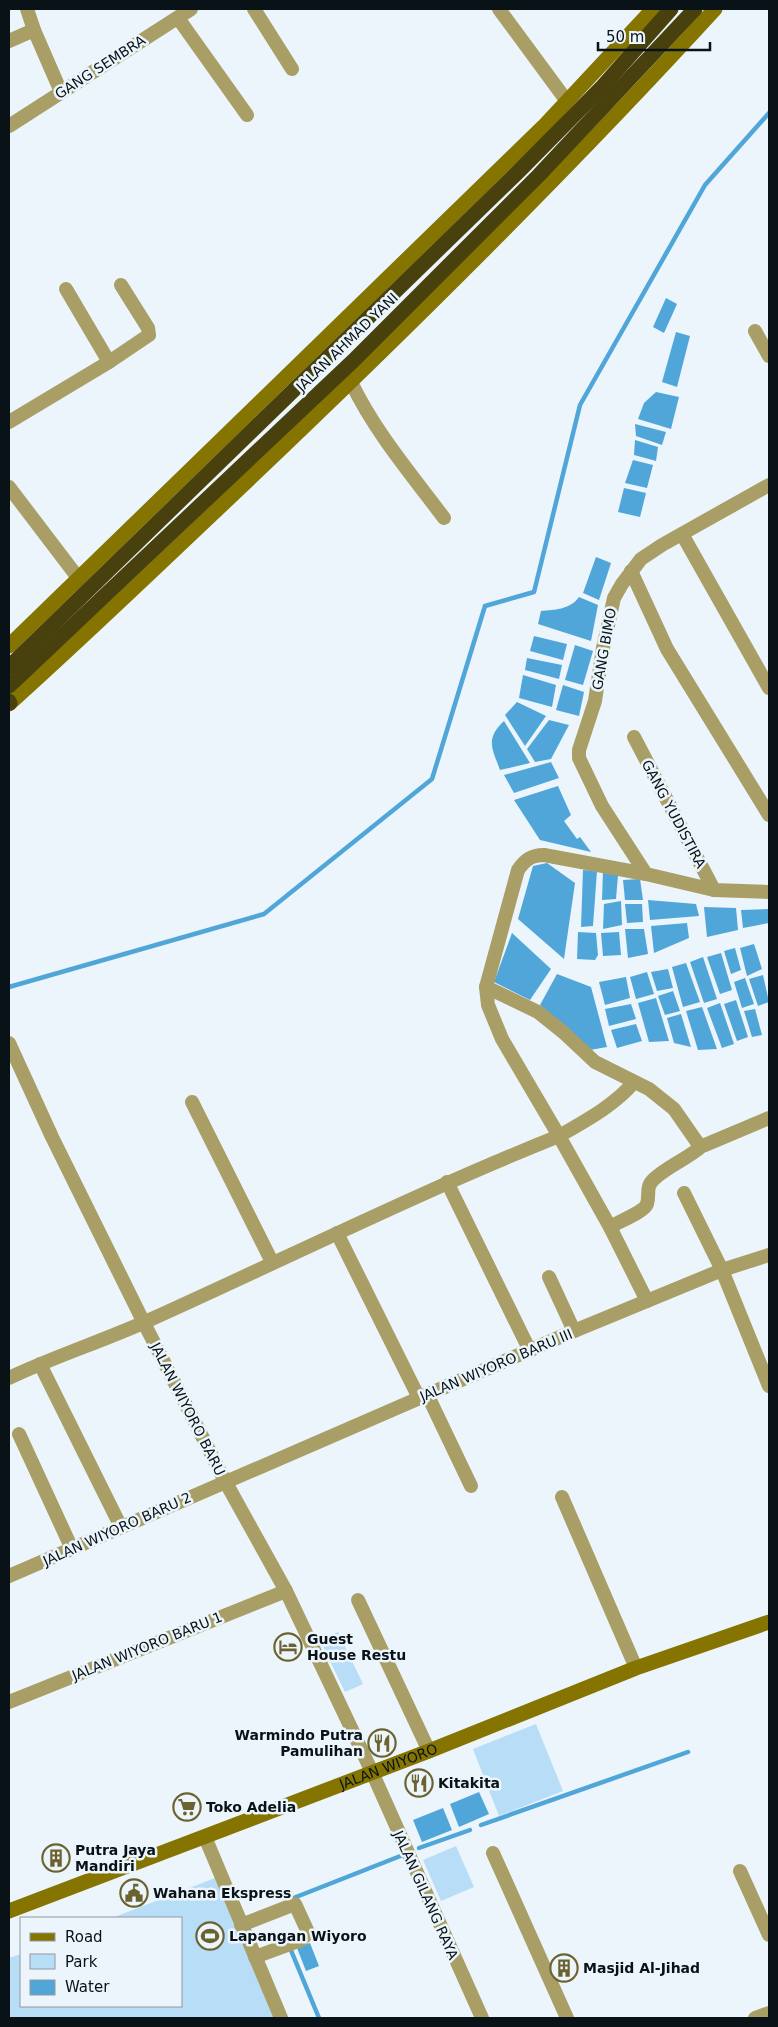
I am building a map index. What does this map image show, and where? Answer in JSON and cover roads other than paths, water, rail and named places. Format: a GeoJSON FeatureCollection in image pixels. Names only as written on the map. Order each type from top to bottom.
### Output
{"type":"FeatureCollection","features":[{"type":"Feature","properties":{"kind":"highway","name":"JALAN AHMAD YANI"},"geometry":{"type":"LineString","coordinates":[[9,667],[520,170],[603,86],[670,9]]}},
{"type":"Feature","properties":{"kind":"highway","name":"JALAN AHMAD YANI"},"geometry":{"type":"LineString","coordinates":[[9,686],[360,354],[539,175],[696,9]]}},
{"type":"Feature","properties":{"kind":"street"},"geometry":{"type":"LineString","coordinates":[[26,9],[61,92]]}},
{"type":"Feature","properties":{"kind":"street","name":"GANG SEMBRA"},"geometry":{"type":"LineString","coordinates":[[9,126],[191,9]]}},
{"type":"Feature","properties":{"kind":"street"},"geometry":{"type":"LineString","coordinates":[[254,9],[292,69]]}},
{"type":"Feature","properties":{"kind":"street"},"geometry":{"type":"LineString","coordinates":[[499,9],[566,100]]}},
{"type":"Feature","properties":{"kind":"street"},"geometry":{"type":"LineString","coordinates":[[9,646],[542,127],[653,9]]}},
{"type":"Feature","properties":{"kind":"street"},"geometry":{"type":"LineString","coordinates":[[9,703],[62,656],[351,382],[659,70],[715,9]]}},
{"type":"Feature","properties":{"kind":"street"},"geometry":{"type":"LineString","coordinates":[[178,18],[247,115]]}},
{"type":"Feature","properties":{"kind":"street"},"geometry":{"type":"LineString","coordinates":[[9,41],[34,30]]}},
{"type":"Feature","properties":{"kind":"street"},"geometry":{"type":"LineString","coordinates":[[9,422],[144,340],[150,332],[121,285]]}},
{"type":"Feature","properties":{"kind":"street"},"geometry":{"type":"LineString","coordinates":[[66,289],[109,362]]}},
{"type":"Feature","properties":{"kind":"street"},"geometry":{"type":"LineString","coordinates":[[755,331],[769,356]]}},
{"type":"Feature","properties":{"kind":"street"},"geometry":{"type":"LineString","coordinates":[[351,382],[376,427],[444,518]]}},
{"type":"Feature","properties":{"kind":"street","name":"GANG BIMO"},"geometry":{"type":"LineString","coordinates":[[646,874],[602,806],[579,758],[579,750],[595,701],[603,648],[614,598],[631,570],[641,558],[769,485]]}},
{"type":"Feature","properties":{"kind":"street"},"geometry":{"type":"LineString","coordinates":[[9,487],[78,579]]}},
{"type":"Feature","properties":{"kind":"street"},"geometry":{"type":"LineString","coordinates":[[682,534],[769,688]]}},
{"type":"Feature","properties":{"kind":"street"},"geometry":{"type":"LineString","coordinates":[[631,570],[667,649],[769,815]]}},
{"type":"Feature","properties":{"kind":"street","name":"GANG YUDISTIRA"},"geometry":{"type":"LineString","coordinates":[[634,737],[714,890]]}},
{"type":"Feature","properties":{"kind":"street"},"geometry":{"type":"LineString","coordinates":[[646,1301],[610,1226],[502,1039],[488,1006],[486,987],[518,870],[529,859],[544,856],[646,874],[714,890],[769,892]]}},
{"type":"Feature","properties":{"kind":"street"},"geometry":{"type":"LineString","coordinates":[[486,987],[538,1012],[595,1062],[649,1089],[674,1109],[696,1142],[702,1146]]}},
{"type":"Feature","properties":{"kind":"street","name":"JALAN WIYORO BARU"},"geometry":{"type":"LineString","coordinates":[[10,1048],[52,1138],[144,1323],[225,1481],[286,1591],[372,1772]]}},
{"type":"Feature","properties":{"kind":"street"},"geometry":{"type":"LineString","coordinates":[[9,1378],[144,1323],[447,1182],[559,1136],[596,1114],[634,1082]]}},
{"type":"Feature","properties":{"kind":"street"},"geometry":{"type":"LineString","coordinates":[[192,1102],[272,1262]]}},
{"type":"Feature","properties":{"kind":"street"},"geometry":{"type":"LineString","coordinates":[[610,1226],[644,1208],[647,1203],[648,1186],[654,1179],[702,1146],[769,1118]]}},
{"type":"Feature","properties":{"kind":"street"},"geometry":{"type":"LineString","coordinates":[[447,1182],[530,1350]]}},
{"type":"Feature","properties":{"kind":"street"},"geometry":{"type":"LineString","coordinates":[[684,1193],[722,1270],[769,1386]]}},
{"type":"Feature","properties":{"kind":"street"},"geometry":{"type":"LineString","coordinates":[[337,1233],[471,1486]]}},
{"type":"Feature","properties":{"kind":"street","name":"JALAN WIYORO BARU III"},"geometry":{"type":"LineString","coordinates":[[225,1481],[646,1301],[722,1270],[769,1254]]}},
{"type":"Feature","properties":{"kind":"street"},"geometry":{"type":"LineString","coordinates":[[550,1277],[574,1332]]}},
{"type":"Feature","properties":{"kind":"street"},"geometry":{"type":"LineString","coordinates":[[40,1364],[121,1527]]}},
{"type":"Feature","properties":{"kind":"street"},"geometry":{"type":"LineString","coordinates":[[19,1434],[72,1549]]}},
{"type":"Feature","properties":{"kind":"street","name":"JALAN WIYORO BARU 2"},"geometry":{"type":"LineString","coordinates":[[9,1576],[225,1481]]}},
{"type":"Feature","properties":{"kind":"street"},"geometry":{"type":"LineString","coordinates":[[562,1497],[636,1668]]}},
{"type":"Feature","properties":{"kind":"street","name":"JALAN WIYORO BARU 1"},"geometry":{"type":"LineString","coordinates":[[9,1702],[286,1591]]}},
{"type":"Feature","properties":{"kind":"street"},"geometry":{"type":"LineString","coordinates":[[358,1600],[429,1751]]}},
{"type":"Feature","properties":{"kind":"street","name":"JALAN WIYORO"},"geometry":{"type":"LineString","coordinates":[[9,1911],[429,1751],[636,1668],[769,1622]]}},
{"type":"Feature","properties":{"kind":"street","name":"JALAN GILANG RAYA"},"geometry":{"type":"LineString","coordinates":[[372,1772],[482,2018]]}},
{"type":"Feature","properties":{"kind":"street"},"geometry":{"type":"LineString","coordinates":[[205,1837],[281,2018]]}},
{"type":"Feature","properties":{"kind":"street"},"geometry":{"type":"LineString","coordinates":[[494,1853],[566,2018]]}},
{"type":"Feature","properties":{"kind":"street"},"geometry":{"type":"LineString","coordinates":[[740,1871],[769,1935]]}},
{"type":"Feature","properties":{"kind":"street"},"geometry":{"type":"LineString","coordinates":[[241,1925],[295,1904],[307,1930],[306,1935],[301,1940],[255,1957]]}},
{"type":"Feature","properties":{"kind":"street"},"geometry":{"type":"LineString","coordinates":[[755,2018],[769,2013]]}},
{"type":"Feature","properties":{"kind":"water"},"geometry":{"type":"Polygon","coordinates":[[[666,298],[677,304],[664,333],[653,327],[666,298]]]}},
{"type":"Feature","properties":{"kind":"water"},"geometry":{"type":"Polygon","coordinates":[[[676,332],[690,336],[677,387],[662,382],[676,332]]]}},
{"type":"Feature","properties":{"kind":"water"},"geometry":{"type":"Polygon","coordinates":[[[656,392],[679,397],[671,429],[638,419],[644,403],[656,392]]]}},
{"type":"Feature","properties":{"kind":"water"},"geometry":{"type":"Polygon","coordinates":[[[635,424],[666,432],[662,445],[636,436],[635,424]]]}},
{"type":"Feature","properties":{"kind":"water"},"geometry":{"type":"Polygon","coordinates":[[[635,440],[658,447],[656,461],[634,455],[635,440]]]}},
{"type":"Feature","properties":{"kind":"water"},"geometry":{"type":"Polygon","coordinates":[[[633,460],[653,465],[647,488],[625,483],[633,460]]]}},
{"type":"Feature","properties":{"kind":"water"},"geometry":{"type":"Polygon","coordinates":[[[624,488],[646,493],[640,517],[618,512],[624,488]]]}},
{"type":"Feature","properties":{"kind":"water"},"geometry":{"type":"Polygon","coordinates":[[[596,557],[611,563],[599,600],[583,593],[596,557]]]}},
{"type":"Feature","properties":{"kind":"water"},"geometry":{"type":"Polygon","coordinates":[[[579,597],[598,605],[591,641],[538,624],[541,611],[567,606],[579,597]]]}},
{"type":"Feature","properties":{"kind":"water"},"geometry":{"type":"Polygon","coordinates":[[[534,636],[567,644],[563,660],[530,651],[534,636]]]}},
{"type":"Feature","properties":{"kind":"water"},"geometry":{"type":"Polygon","coordinates":[[[575,645],[593,651],[583,685],[565,680],[575,645]]]}},
{"type":"Feature","properties":{"kind":"water"},"geometry":{"type":"Polygon","coordinates":[[[527,658],[562,665],[559,679],[525,670],[527,658]]]}},
{"type":"Feature","properties":{"kind":"water"},"geometry":{"type":"Polygon","coordinates":[[[523,675],[556,685],[552,707],[519,698],[523,675]]]}},
{"type":"Feature","properties":{"kind":"water"},"geometry":{"type":"Polygon","coordinates":[[[563,685],[584,692],[579,716],[556,710],[563,685]]]}},
{"type":"Feature","properties":{"kind":"water"},"geometry":{"type":"Polygon","coordinates":[[[517,702],[546,716],[525,746],[505,715],[517,702]]]}},
{"type":"Feature","properties":{"kind":"water"},"geometry":{"type":"Polygon","coordinates":[[[549,720],[569,725],[551,759],[535,762],[527,749],[549,720]]]}},
{"type":"Feature","properties":{"kind":"water"},"geometry":{"type":"Polygon","coordinates":[[[504,721],[530,763],[500,770],[493,750],[492,739],[498,727],[504,721]]]}},
{"type":"Feature","properties":{"kind":"water"},"geometry":{"type":"Polygon","coordinates":[[[551,762],[559,778],[514,793],[504,775],[551,762]]]}},
{"type":"Feature","properties":{"kind":"water"},"geometry":{"type":"Polygon","coordinates":[[[558,786],[571,815],[564,821],[577,839],[580,837],[591,852],[540,840],[514,800],[558,786]]]}},
{"type":"Feature","properties":{"kind":"water"},"geometry":{"type":"Polygon","coordinates":[[[547,863],[575,883],[564,959],[518,919],[533,866],[547,863]]]}},
{"type":"Feature","properties":{"kind":"water"},"geometry":{"type":"Polygon","coordinates":[[[583,870],[597,871],[593,926],[581,927],[583,870]]]}},
{"type":"Feature","properties":{"kind":"water"},"geometry":{"type":"Polygon","coordinates":[[[603,871],[618,875],[616,899],[602,900],[603,871]]]}},
{"type":"Feature","properties":{"kind":"water"},"geometry":{"type":"Polygon","coordinates":[[[640,879],[643,900],[625,900],[623,880],[640,879]]]}},
{"type":"Feature","properties":{"kind":"water"},"geometry":{"type":"Polygon","coordinates":[[[648,900],[696,904],[699,916],[650,920],[648,900]]]}},
{"type":"Feature","properties":{"kind":"water"},"geometry":{"type":"Polygon","coordinates":[[[621,901],[622,925],[603,929],[604,904],[621,901]]]}},
{"type":"Feature","properties":{"kind":"water"},"geometry":{"type":"Polygon","coordinates":[[[625,904],[642,904],[643,922],[627,923],[625,904]]]}},
{"type":"Feature","properties":{"kind":"water"},"geometry":{"type":"Polygon","coordinates":[[[704,907],[736,908],[738,930],[707,937],[704,907]]]}},
{"type":"Feature","properties":{"kind":"water"},"geometry":{"type":"Polygon","coordinates":[[[769,909],[769,923],[743,928],[741,910],[769,909]]]}},
{"type":"Feature","properties":{"kind":"water"},"geometry":{"type":"Polygon","coordinates":[[[687,923],[689,938],[654,953],[651,926],[687,923]]]}},
{"type":"Feature","properties":{"kind":"water"},"geometry":{"type":"Polygon","coordinates":[[[625,929],[644,929],[648,954],[628,958],[625,929]]]}},
{"type":"Feature","properties":{"kind":"water"},"geometry":{"type":"Polygon","coordinates":[[[578,932],[596,933],[598,955],[595,960],[577,959],[578,932]]]}},
{"type":"Feature","properties":{"kind":"water"},"geometry":{"type":"Polygon","coordinates":[[[619,932],[621,955],[603,956],[601,933],[619,932]]]}},
{"type":"Feature","properties":{"kind":"water"},"geometry":{"type":"Polygon","coordinates":[[[512,933],[551,969],[530,1000],[494,982],[512,933]]]}},
{"type":"Feature","properties":{"kind":"water"},"geometry":{"type":"Polygon","coordinates":[[[754,944],[762,969],[747,976],[740,948],[754,944]]]}},
{"type":"Feature","properties":{"kind":"water"},"geometry":{"type":"Polygon","coordinates":[[[735,948],[741,970],[731,974],[724,951],[735,948]]]}},
{"type":"Feature","properties":{"kind":"water"},"geometry":{"type":"Polygon","coordinates":[[[721,953],[732,990],[720,994],[707,957],[721,953]]]}},
{"type":"Feature","properties":{"kind":"water"},"geometry":{"type":"Polygon","coordinates":[[[703,957],[717,999],[704,1003],[690,962],[703,957]]]}},
{"type":"Feature","properties":{"kind":"water"},"geometry":{"type":"Polygon","coordinates":[[[686,963],[700,1002],[683,1007],[672,967],[686,963]]]}},
{"type":"Feature","properties":{"kind":"water"},"geometry":{"type":"Polygon","coordinates":[[[668,969],[673,988],[657,991],[651,972],[668,969]]]}},
{"type":"Feature","properties":{"kind":"water"},"geometry":{"type":"Polygon","coordinates":[[[647,972],[654,994],[636,999],[630,977],[647,972]]]}},
{"type":"Feature","properties":{"kind":"water"},"geometry":{"type":"Polygon","coordinates":[[[557,974],[591,987],[607,1047],[590,1050],[540,1005],[557,974]]]}},
{"type":"Feature","properties":{"kind":"water"},"geometry":{"type":"Polygon","coordinates":[[[763,975],[769,1002],[758,1006],[749,979],[763,975]]]}},
{"type":"Feature","properties":{"kind":"water"},"geometry":{"type":"Polygon","coordinates":[[[626,977],[630,998],[605,1005],[599,982],[626,977]]]}},
{"type":"Feature","properties":{"kind":"water"},"geometry":{"type":"Polygon","coordinates":[[[745,978],[754,1004],[742,1008],[734,982],[745,978]]]}},
{"type":"Feature","properties":{"kind":"water"},"geometry":{"type":"Polygon","coordinates":[[[673,991],[680,1011],[665,1015],[658,996],[673,991]]]}},
{"type":"Feature","properties":{"kind":"water"},"geometry":{"type":"Polygon","coordinates":[[[656,998],[669,1041],[649,1042],[638,1003],[656,998]]]}},
{"type":"Feature","properties":{"kind":"water"},"geometry":{"type":"Polygon","coordinates":[[[736,1000],[748,1037],[737,1041],[724,1004],[736,1000]]]}},
{"type":"Feature","properties":{"kind":"water"},"geometry":{"type":"Polygon","coordinates":[[[720,1003],[734,1044],[722,1048],[707,1008],[720,1003]]]}},
{"type":"Feature","properties":{"kind":"water"},"geometry":{"type":"Polygon","coordinates":[[[631,1004],[636,1019],[609,1026],[605,1009],[631,1004]]]}},
{"type":"Feature","properties":{"kind":"water"},"geometry":{"type":"Polygon","coordinates":[[[702,1007],[717,1049],[698,1050],[686,1011],[702,1007]]]}},
{"type":"Feature","properties":{"kind":"water"},"geometry":{"type":"Polygon","coordinates":[[[755,1009],[762,1035],[752,1037],[744,1011],[755,1009]]]}},
{"type":"Feature","properties":{"kind":"water"},"geometry":{"type":"Polygon","coordinates":[[[681,1014],[691,1047],[674,1043],[667,1018],[681,1014]]]}},
{"type":"Feature","properties":{"kind":"water"},"geometry":{"type":"Polygon","coordinates":[[[636,1024],[642,1041],[617,1048],[611,1030],[636,1024]]]}},
{"type":"Feature","properties":{"kind":"water"},"geometry":{"type":"Polygon","coordinates":[[[479,1792],[489,1814],[459,1827],[450,1804],[479,1792]]]}},
{"type":"Feature","properties":{"kind":"water"},"geometry":{"type":"Polygon","coordinates":[[[443,1808],[452,1830],[422,1842],[413,1820],[443,1808]]]}},
{"type":"Feature","properties":{"kind":"water"},"geometry":{"type":"Polygon","coordinates":[[[310,1943],[319,1966],[306,1971],[297,1948],[310,1943]]]}},
{"type":"Feature","properties":{"kind":"waterway"},"geometry":{"type":"LineString","coordinates":[[9,987],[264,914],[432,779],[485,606],[534,592],[580,405],[705,185],[769,113]]}},
{"type":"Feature","properties":{"kind":"waterway"},"geometry":{"type":"LineString","coordinates":[[481,1825],[688,1752]]}},
{"type":"Feature","properties":{"kind":"waterway"},"geometry":{"type":"LineString","coordinates":[[419,1848],[470,1830]]}},
{"type":"Feature","properties":{"kind":"waterway"},"geometry":{"type":"LineString","coordinates":[[291,1899],[403,1855]]}},
{"type":"Feature","properties":{"kind":"waterway"},"geometry":{"type":"LineString","coordinates":[[290,1948],[319,2018]]}},
{"type":"Feature","properties":{"kind":"place","name":"Guest House Restu"},"geometry":{"type":"Point","coordinates":[288,1647]}},
{"type":"Feature","properties":{"kind":"place","name":"Warmindo Putra Pamulihan"},"geometry":{"type":"Point","coordinates":[382,1743]}},
{"type":"Feature","properties":{"kind":"place","name":"Kitakita"},"geometry":{"type":"Point","coordinates":[419,1783]}},
{"type":"Feature","properties":{"kind":"place","name":"Toko Adelia"},"geometry":{"type":"Point","coordinates":[187,1807]}},
{"type":"Feature","properties":{"kind":"place","name":"Putra Jaya Mandiri"},"geometry":{"type":"Point","coordinates":[56,1858]}},
{"type":"Feature","properties":{"kind":"place","name":"Wahana Ekspress"},"geometry":{"type":"Point","coordinates":[134,1893]}},
{"type":"Feature","properties":{"kind":"place","name":"Lapangan Wiyoro"},"geometry":{"type":"Point","coordinates":[210,1936]}},
{"type":"Feature","properties":{"kind":"place","name":"Masjid Al-Jihad"},"geometry":{"type":"Point","coordinates":[564,1968]}}]}
